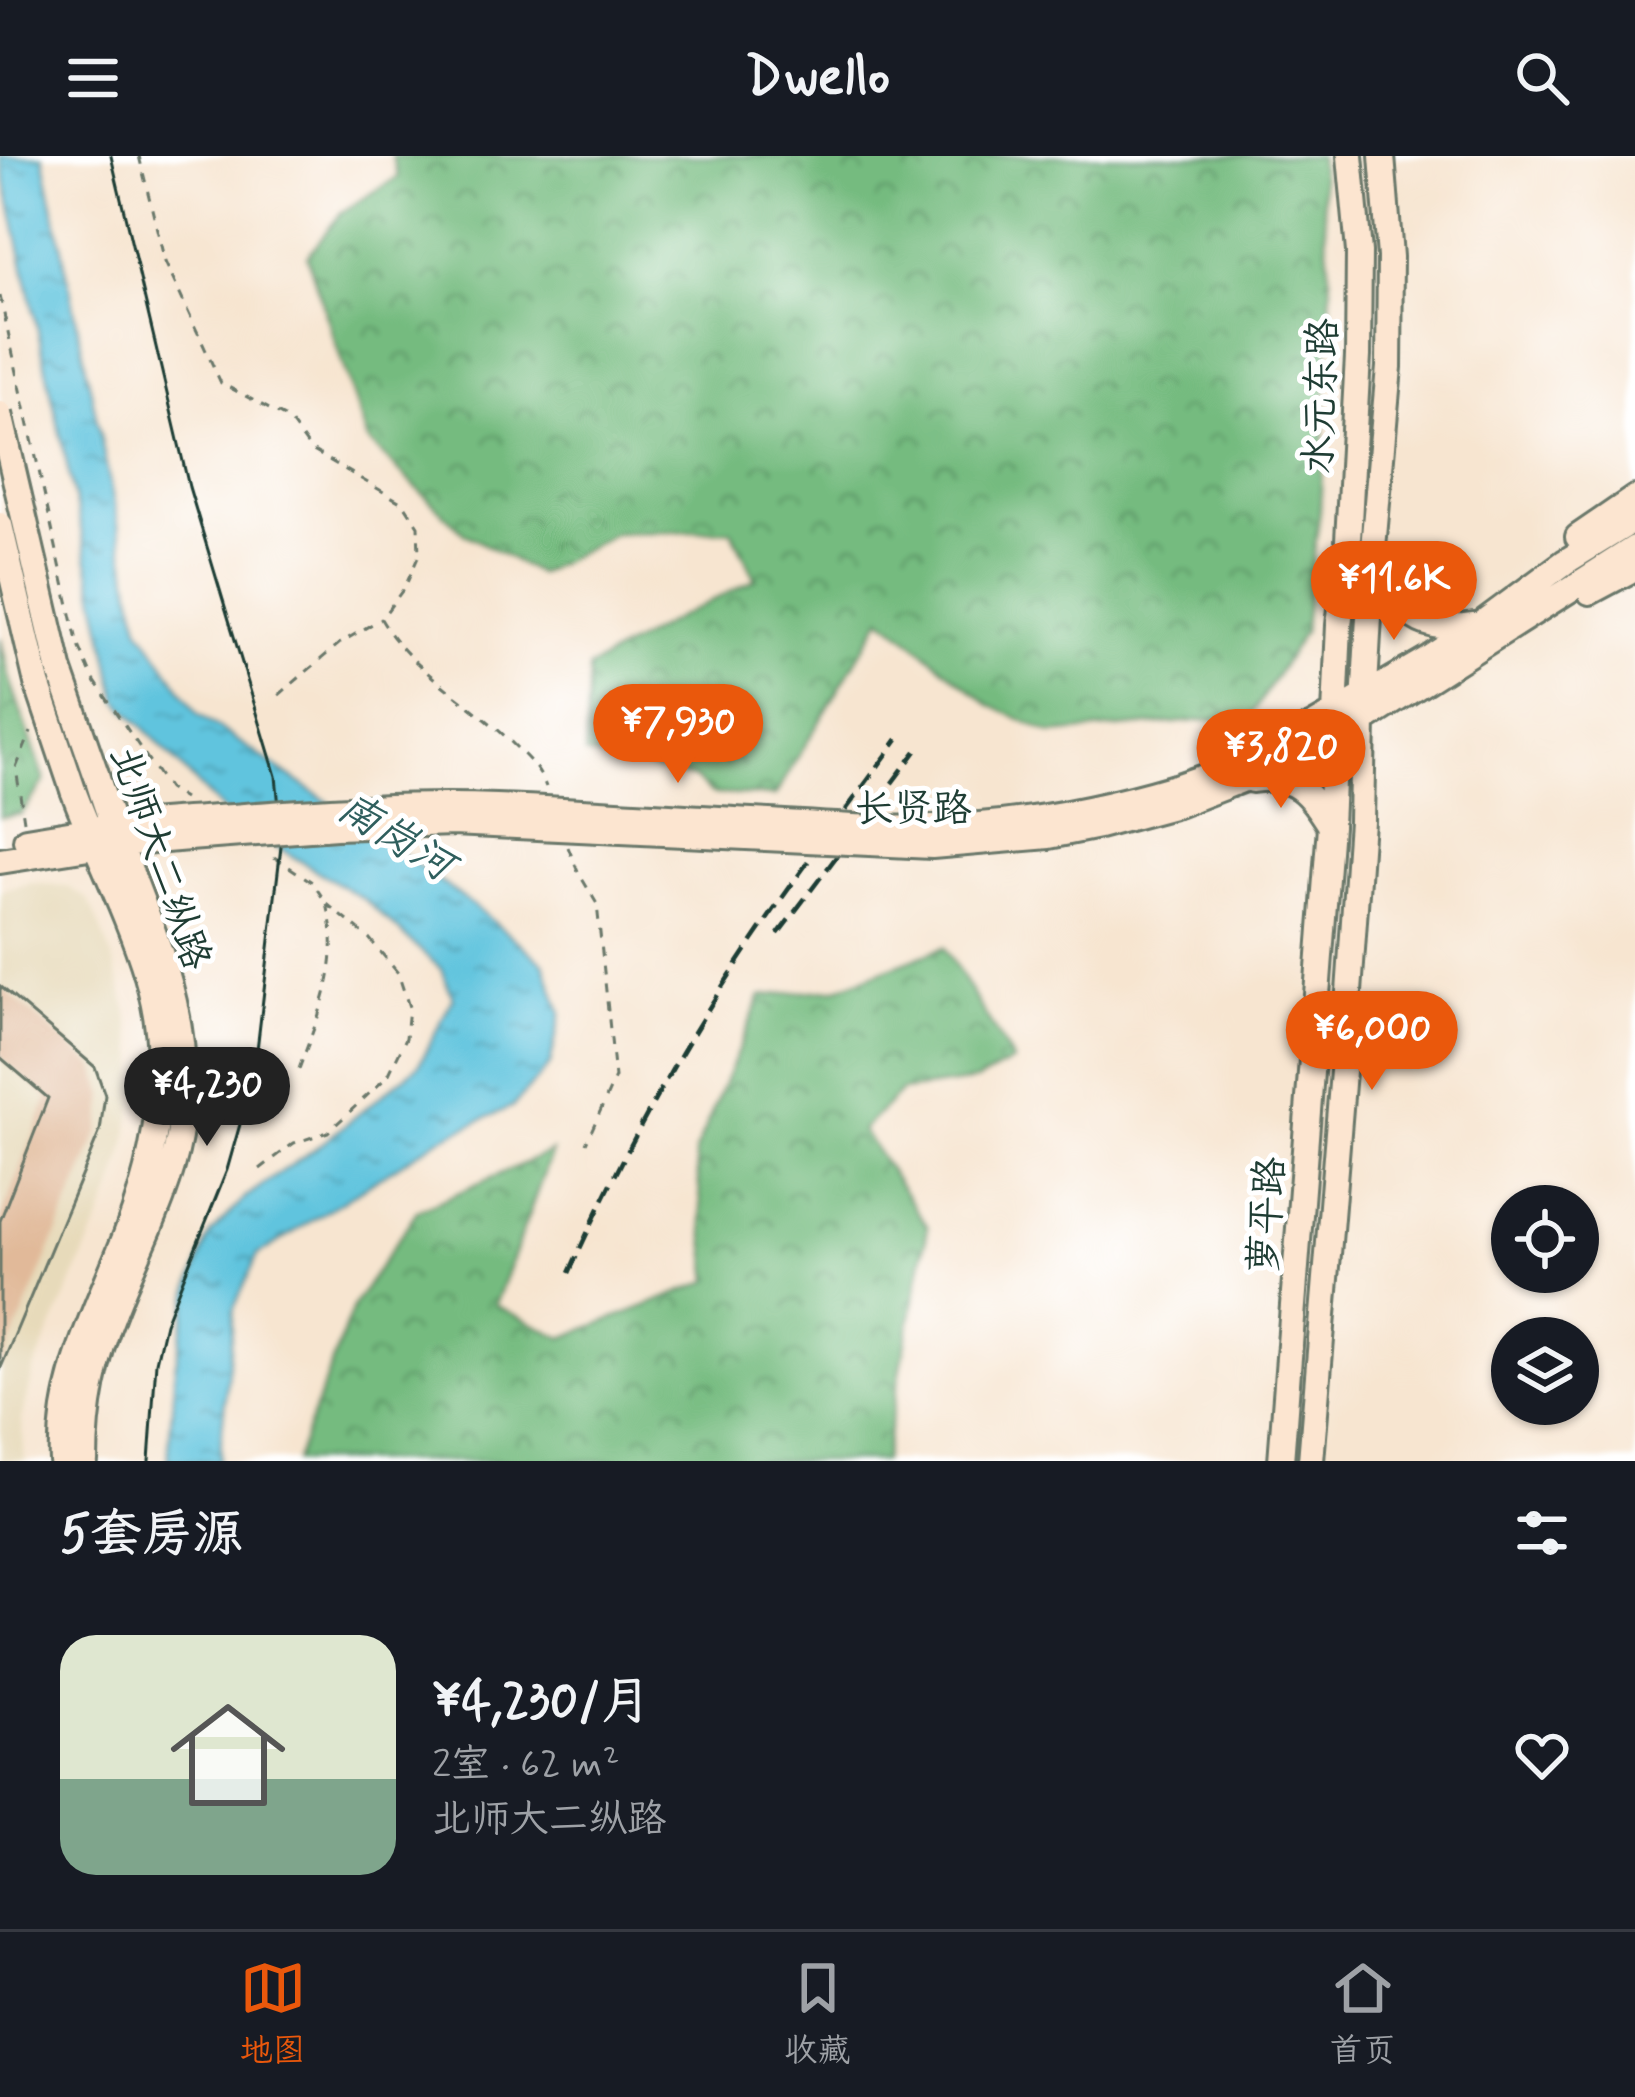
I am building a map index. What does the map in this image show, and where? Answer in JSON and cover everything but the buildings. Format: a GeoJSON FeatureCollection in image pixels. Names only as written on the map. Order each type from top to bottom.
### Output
{"type":"FeatureCollection","features":[{"type":"Feature","properties":{"kind":"main road","name":"水元东路"},"geometry":{"type":"LineString","coordinates":[[1336,710],[1358,356],[1358,252],[1350,156]]}},
{"type":"Feature","properties":{"kind":"main road","name":"水元东路"},"geometry":{"type":"LineString","coordinates":[[1365,695],[1389,367],[1389,235],[1382,156]]}},
{"type":"Feature","properties":{"kind":"main road","name":"北师大二纵路"},"geometry":{"type":"LineString","coordinates":[[0,414],[58,668],[96,775],[103,836],[148,979],[161,1088],[148,1168],[127,1232],[85,1330],[67,1392],[62,1461]]}},
{"type":"Feature","properties":{"kind":"main road"},"geometry":{"type":"LineString","coordinates":[[1373,548],[1390,591],[1411,616],[1450,628],[1481,624],[1555,555],[1635,498]]}},
{"type":"Feature","properties":{"kind":"main road"},"geometry":{"type":"LineString","coordinates":[[1176,796],[1208,776],[1285,742],[1365,695],[1481,624],[1565,562],[1635,519]]}},
{"type":"Feature","properties":{"kind":"main road","name":"北师大二纵路"},"geometry":{"type":"LineString","coordinates":[[0,525],[37,683],[73,790],[103,836],[161,950],[183,1054],[182,1103],[171,1169],[101,1347],[90,1394],[85,1461]]}},
{"type":"Feature","properties":{"kind":"main road"},"geometry":{"type":"LineString","coordinates":[[1236,784],[1363,721],[1635,548]]}},
{"type":"Feature","properties":{"kind":"main road"},"geometry":{"type":"LineString","coordinates":[[1440,672],[1635,568]]}},
{"type":"Feature","properties":{"kind":"main road","name":"萝平路"},"geometry":{"type":"LineString","coordinates":[[1311,1461],[1346,1035],[1365,695]]}},
{"type":"Feature","properties":{"kind":"main road","name":"萝平路"},"geometry":{"type":"LineString","coordinates":[[1281,1461],[1336,710]]}},
{"type":"Feature","properties":{"kind":"main road"},"geometry":{"type":"LineString","coordinates":[[1176,796],[1272,778],[1298,785],[1330,826]]}},
{"type":"Feature","properties":{"kind":"main road","name":"长贤路"},"geometry":{"type":"LineString","coordinates":[[0,861],[188,820],[352,808],[440,806],[867,828],[965,827],[1176,796]]}},
{"type":"Feature","properties":{"kind":"main road","name":"长贤路"},"geometry":{"type":"LineString","coordinates":[[0,844],[103,836]]}},
{"type":"Feature","properties":{"kind":"path"},"geometry":{"type":"LineString","coordinates":[[139,156],[165,262],[220,383],[288,419],[310,449],[404,504],[418,526],[419,555],[405,587],[381,619],[340,643],[279,695]]}},
{"type":"Feature","properties":{"kind":"path"},"geometry":{"type":"LineString","coordinates":[[0,296],[77,641],[92,677],[188,820]]}},
{"type":"Feature","properties":{"kind":"path"},"geometry":{"type":"LineString","coordinates":[[381,619],[417,665],[489,720],[540,771],[548,791]]}},
{"type":"Feature","properties":{"kind":"path"},"geometry":{"type":"LineString","coordinates":[[562,832],[597,904],[615,1078],[586,1143]]}},
{"type":"Feature","properties":{"kind":"path"},"geometry":{"type":"LineString","coordinates":[[258,847],[312,882],[327,904],[369,938],[398,973],[409,1007],[406,1038],[388,1076],[328,1132],[294,1143],[260,1169]]}},
{"type":"Feature","properties":{"kind":"path"},"geometry":{"type":"LineString","coordinates":[[299,1069],[331,983],[333,927],[327,904]]}},
{"type":"Feature","properties":{"kind":"shaded area"},"geometry":{"type":"Polygon","coordinates":[[[32,883],[66,886],[88,899],[112,956],[136,1058],[127,1143],[111,1195],[34,1369],[22,1420],[25,1461],[0,1461],[0,891],[32,883]]]}},
{"type":"Feature","properties":{"kind":"green space"},"geometry":{"type":"Polygon","coordinates":[[[392,156],[1319,156],[1331,288],[1320,510],[1303,632],[1251,716],[1052,734],[990,705],[882,617],[775,796],[712,794],[694,778],[585,754],[589,668],[756,579],[731,530],[615,533],[538,574],[464,533],[368,441],[307,256],[342,212],[398,177],[392,156]]]}},
{"type":"Feature","properties":{"kind":"green space"},"geometry":{"type":"Polygon","coordinates":[[[0,637],[45,781],[21,814],[0,817],[0,637]]]}},
{"type":"Feature","properties":{"kind":"green space"},"geometry":{"type":"Polygon","coordinates":[[[944,947],[1013,1061],[976,1081],[901,1091],[862,1130],[928,1227],[883,1461],[295,1461],[354,1305],[417,1211],[552,1151],[495,1305],[563,1338],[710,1281],[695,1152],[761,996],[835,989],[944,947]]]}},
{"type":"Feature","properties":{"kind":"water"},"geometry":{"type":"Polygon","coordinates":[[[0,156],[43,156],[139,626],[198,714],[359,823],[544,963],[561,1012],[550,1065],[513,1106],[439,1139],[258,1255],[234,1308],[219,1461],[168,1461],[175,1367],[192,1283],[210,1234],[246,1197],[419,1065],[453,998],[441,969],[365,900],[229,818],[118,700],[0,156]]]}},
{"type":"Feature","properties":{"kind":"tram line"},"geometry":{"type":"LineString","coordinates":[[111,156],[189,487],[276,776],[282,838],[254,1075],[227,1170],[165,1323],[156,1362],[149,1461]]}},
{"type":"Feature","properties":{"kind":"railway"},"geometry":{"type":"LineString","coordinates":[[569,1273],[634,1140],[707,1011],[898,739]]}},
{"type":"Feature","properties":{"kind":"railway"},"geometry":{"type":"LineString","coordinates":[[778,934],[916,751]]}},
{"type":"Feature","properties":{"kind":"water label","name":"南岗河"},"geometry":{"type":"Point","coordinates":[397,835]}}]}
